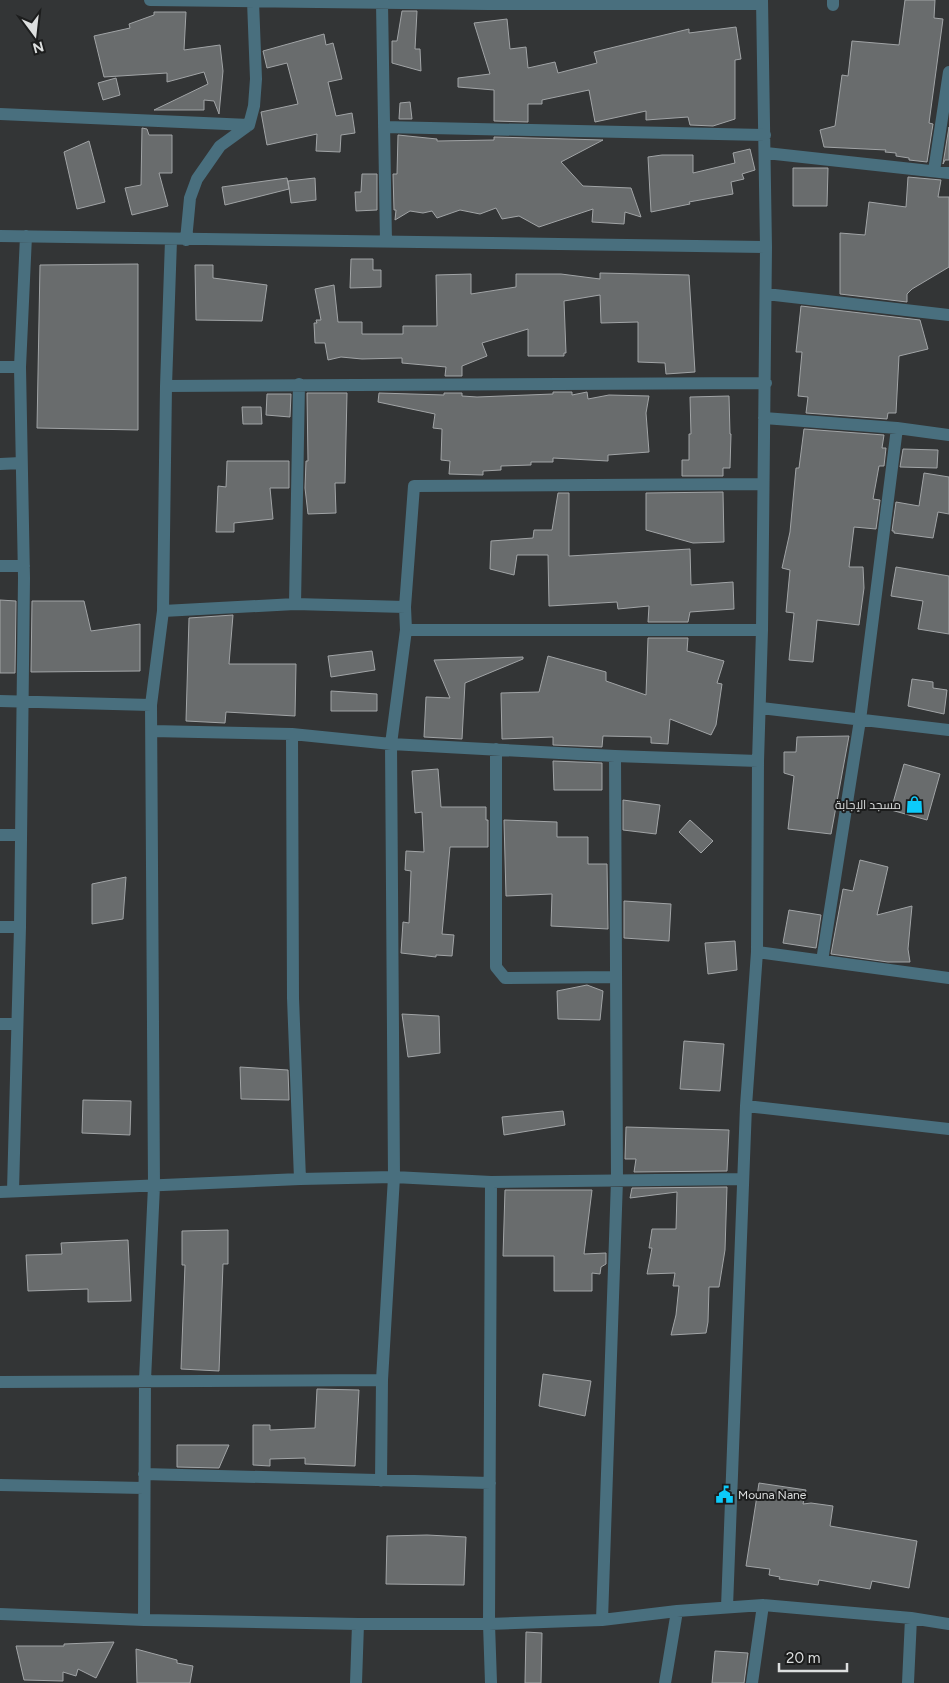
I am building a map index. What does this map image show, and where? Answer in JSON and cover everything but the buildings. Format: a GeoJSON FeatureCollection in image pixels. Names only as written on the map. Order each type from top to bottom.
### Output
{"type":"FeatureCollection","features":[{"type":"Feature","properties":{"kind":"street"},"geometry":{"type":"LineString","coordinates":[[150,0],[487,4],[762,2],[766,153],[766,383],[761,708],[758,761],[757,952],[746,1106],[727,1607]]}},
{"type":"Feature","properties":{"kind":"street"},"geometry":{"type":"LineString","coordinates":[[186,240],[190,198],[197,179],[220,146],[249,125],[254,106],[256,79],[252,1]]}},
{"type":"Feature","properties":{"kind":"street"},"geometry":{"type":"LineString","coordinates":[[382,3],[386,242]]}},
{"type":"Feature","properties":{"kind":"street"},"geometry":{"type":"LineString","coordinates":[[934,171],[949,72]]}},
{"type":"Feature","properties":{"kind":"street"},"geometry":{"type":"LineString","coordinates":[[0,114],[249,125]]}},
{"type":"Feature","properties":{"kind":"street"},"geometry":{"type":"LineString","coordinates":[[384,127],[765,135]]}},
{"type":"Feature","properties":{"kind":"street"},"geometry":{"type":"LineString","coordinates":[[766,153],[949,173]]}},
{"type":"Feature","properties":{"kind":"street"},"geometry":{"type":"LineString","coordinates":[[0,236],[171,240],[766,247]]}},
{"type":"Feature","properties":{"kind":"street"},"geometry":{"type":"LineString","coordinates":[[13,1191],[20,927],[23,701],[24,566],[20,367],[26,236]]}},
{"type":"Feature","properties":{"kind":"street"},"geometry":{"type":"LineString","coordinates":[[144,1620],[145,1380],[154,1186],[151,705],[163,611],[166,386],[171,240]]}},
{"type":"Feature","properties":{"kind":"street"},"geometry":{"type":"LineString","coordinates":[[766,294],[949,315]]}},
{"type":"Feature","properties":{"kind":"street"},"geometry":{"type":"LineString","coordinates":[[0,367],[20,367]]}},
{"type":"Feature","properties":{"kind":"street"},"geometry":{"type":"LineString","coordinates":[[166,386],[766,383]]}},
{"type":"Feature","properties":{"kind":"street"},"geometry":{"type":"LineString","coordinates":[[295,604],[298,384]]}},
{"type":"Feature","properties":{"kind":"street"},"geometry":{"type":"LineString","coordinates":[[764,418],[897,428],[949,435]]}},
{"type":"Feature","properties":{"kind":"street"},"geometry":{"type":"LineString","coordinates":[[822,961],[860,720],[897,428]]}},
{"type":"Feature","properties":{"kind":"street"},"geometry":{"type":"LineString","coordinates":[[0,464],[21,464]]}},
{"type":"Feature","properties":{"kind":"street"},"geometry":{"type":"LineString","coordinates":[[381,1481],[382,1380],[394,1177],[390,744],[406,630],[405,607],[414,486],[763,484]]}},
{"type":"Feature","properties":{"kind":"street"},"geometry":{"type":"LineString","coordinates":[[0,566],[24,566]]}},
{"type":"Feature","properties":{"kind":"street"},"geometry":{"type":"LineString","coordinates":[[163,611],[295,604],[405,607]]}},
{"type":"Feature","properties":{"kind":"street"},"geometry":{"type":"LineString","coordinates":[[406,630],[762,630]]}},
{"type":"Feature","properties":{"kind":"street"},"geometry":{"type":"LineString","coordinates":[[0,701],[151,705]]}},
{"type":"Feature","properties":{"kind":"street"},"geometry":{"type":"LineString","coordinates":[[761,708],[949,730]]}},
{"type":"Feature","properties":{"kind":"street"},"geometry":{"type":"LineString","coordinates":[[152,731],[292,734],[390,744],[615,756],[758,761]]}},
{"type":"Feature","properties":{"kind":"street"},"geometry":{"type":"LineString","coordinates":[[292,734],[293,998],[300,1179]]}},
{"type":"Feature","properties":{"kind":"street"},"geometry":{"type":"LineString","coordinates":[[496,750],[496,967],[505,978],[615,977]]}},
{"type":"Feature","properties":{"kind":"street"},"geometry":{"type":"LineString","coordinates":[[602,1620],[617,1180],[615,756]]}},
{"type":"Feature","properties":{"kind":"street"},"geometry":{"type":"LineString","coordinates":[[0,835],[21,835]]}},
{"type":"Feature","properties":{"kind":"street"},"geometry":{"type":"LineString","coordinates":[[0,928],[20,927]]}},
{"type":"Feature","properties":{"kind":"street"},"geometry":{"type":"LineString","coordinates":[[757,952],[949,978]]}},
{"type":"Feature","properties":{"kind":"street"},"geometry":{"type":"LineString","coordinates":[[0,1024],[17,1024]]}},
{"type":"Feature","properties":{"kind":"street"},"geometry":{"type":"LineString","coordinates":[[746,1106],[949,1129]]}},
{"type":"Feature","properties":{"kind":"street"},"geometry":{"type":"LineString","coordinates":[[0,1192],[300,1179],[394,1177],[491,1182],[743,1179]]}},
{"type":"Feature","properties":{"kind":"street"},"geometry":{"type":"LineString","coordinates":[[491,1182],[489,1624],[491,1683]]}},
{"type":"Feature","properties":{"kind":"street"},"geometry":{"type":"LineString","coordinates":[[0,1382],[382,1380]]}},
{"type":"Feature","properties":{"kind":"street"},"geometry":{"type":"LineString","coordinates":[[144,1474],[490,1483]]}},
{"type":"Feature","properties":{"kind":"street"},"geometry":{"type":"LineString","coordinates":[[0,1485],[144,1488]]}},
{"type":"Feature","properties":{"kind":"street"},"geometry":{"type":"LineString","coordinates":[[752,1683],[763,1605]]}},
{"type":"Feature","properties":{"kind":"street"},"geometry":{"type":"LineString","coordinates":[[0,1614],[144,1620],[358,1624],[489,1624],[602,1620],[676,1611],[763,1605],[911,1618],[949,1624]]}},
{"type":"Feature","properties":{"kind":"street"},"geometry":{"type":"LineString","coordinates":[[665,1683],[676,1611]]}},
{"type":"Feature","properties":{"kind":"street"},"geometry":{"type":"LineString","coordinates":[[908,1683],[911,1618]]}},
{"type":"Feature","properties":{"kind":"street"},"geometry":{"type":"LineString","coordinates":[[356,1683],[358,1624]]}},
{"type":"Feature","properties":{"kind":"place","name":"مسجد الإجابة"},"geometry":{"type":"Point","coordinates":[915,805]}},
{"type":"Feature","properties":{"kind":"place","name":"Mouna Nane"},"geometry":{"type":"Point","coordinates":[724,1495]}}]}
